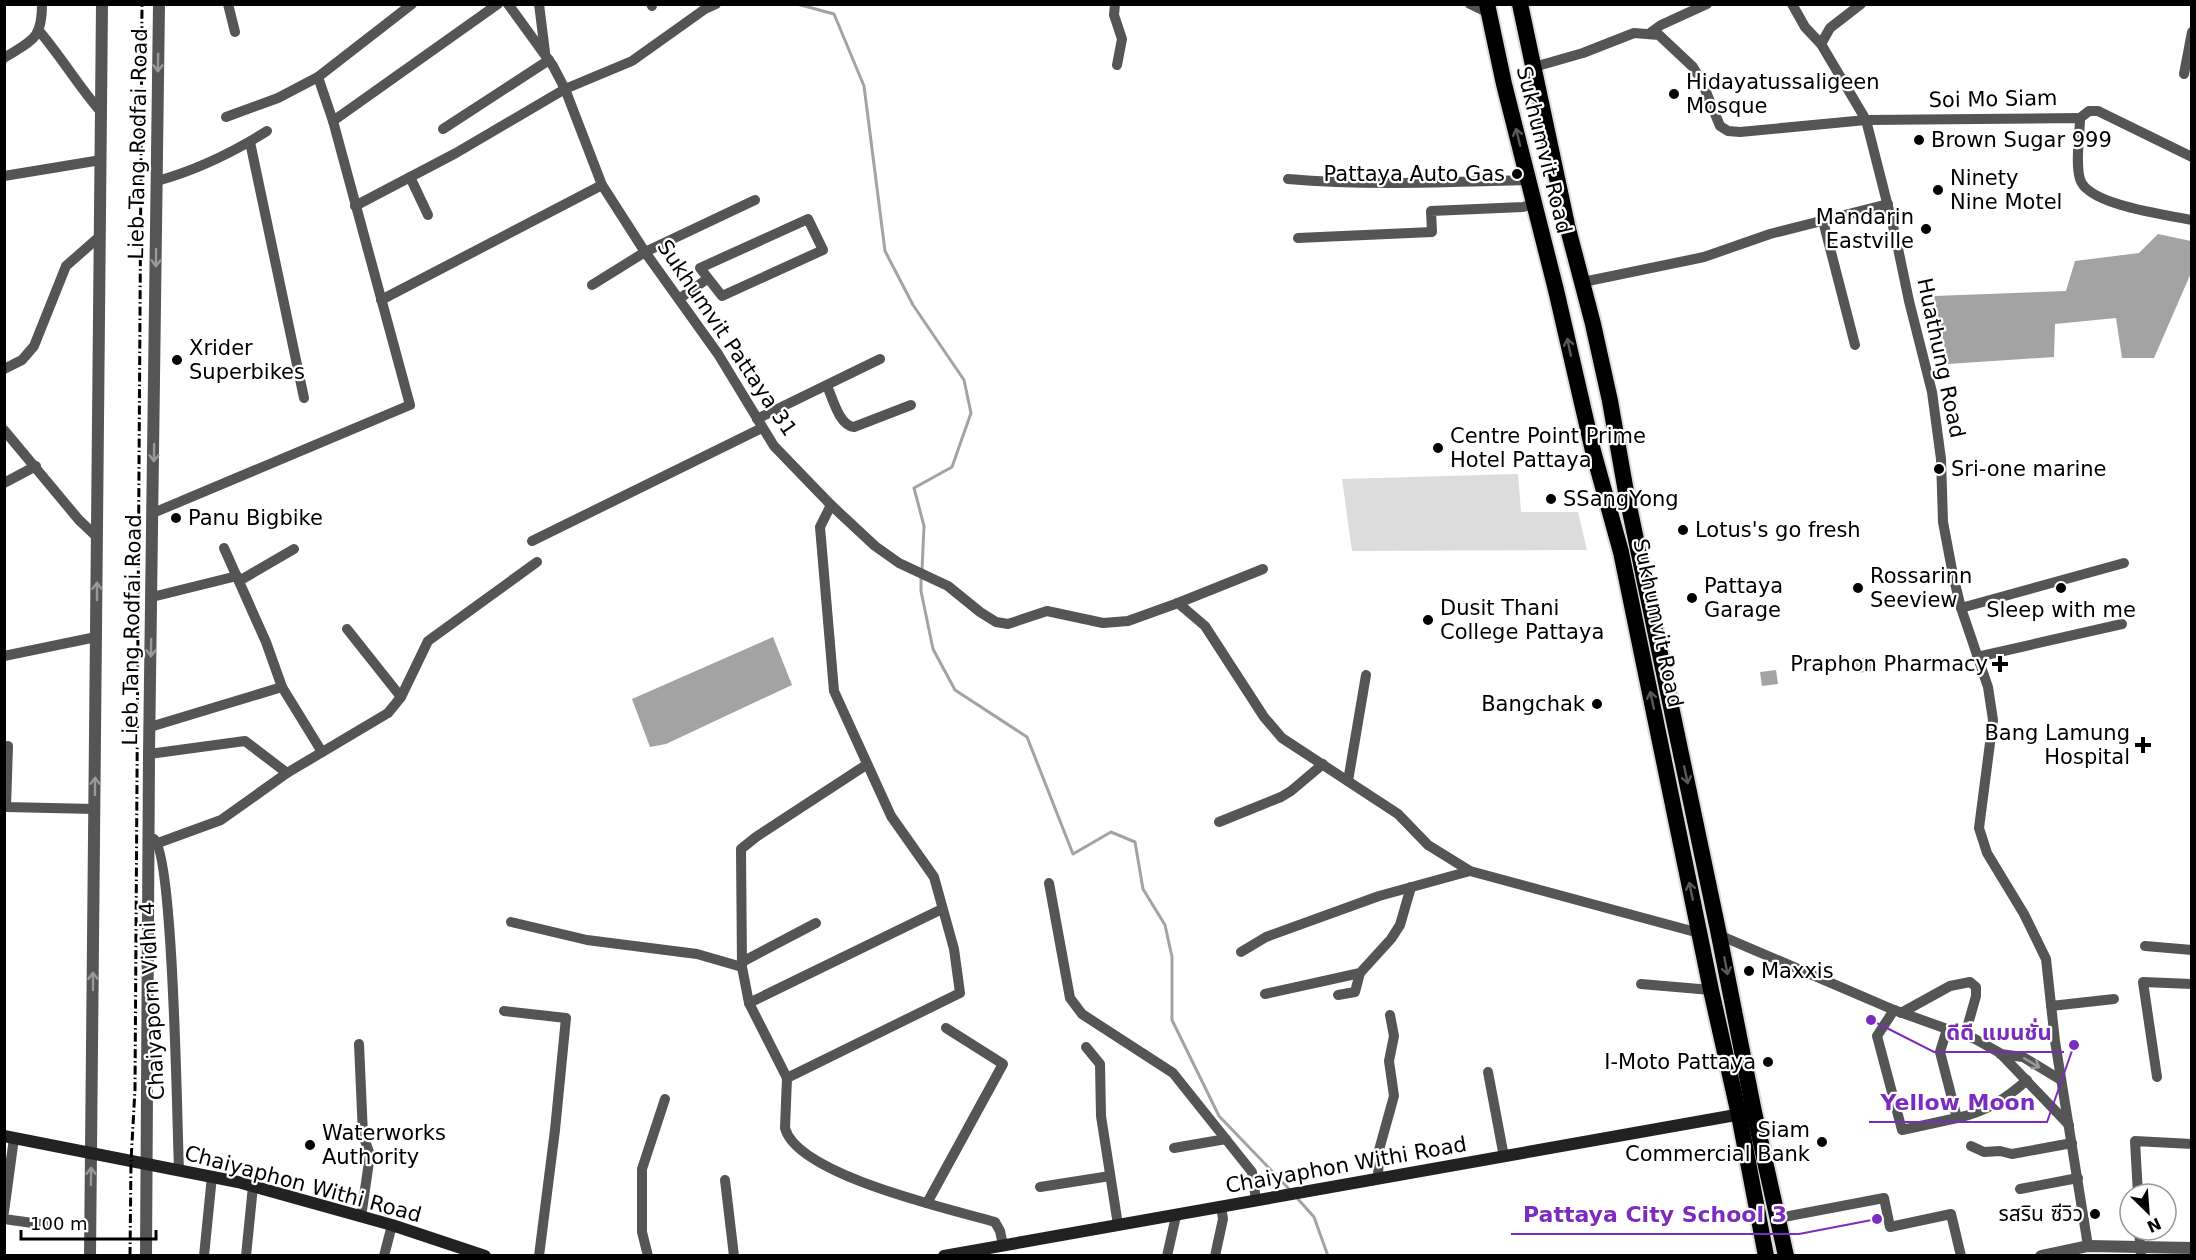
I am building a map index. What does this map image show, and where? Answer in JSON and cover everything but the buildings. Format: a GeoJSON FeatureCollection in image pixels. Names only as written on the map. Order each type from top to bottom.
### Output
{"type":"FeatureCollection","features":[{"type":"Feature","properties":{"kind":"highway","name":"Sukhumvit Road"},"geometry":{"type":"LineString","coordinates":[[1520,4],[1567,225],[1583,282],[1605,380],[1626,492],[1719,935],[1766,1256]]}},
{"type":"Feature","properties":{"kind":"highway","name":"Sukhumvit Road"},"geometry":{"type":"LineString","coordinates":[[1488,8],[1556,290],[1576,384],[1621,552],[1711,990],[1779,1218],[1786,1256]]}},
{"type":"Feature","properties":{"kind":"highway"},"geometry":{"type":"LineString","coordinates":[[1576,384],[1586,391],[1596,391],[1605,386],[1605,380]]}},
{"type":"Feature","properties":{"kind":"main road","name":"Chaiyaphon Withi Road"},"geometry":{"type":"LineString","coordinates":[[944,1256],[1746,1113]]}},
{"type":"Feature","properties":{"kind":"main road","name":"Chaiyaphon Withi Road"},"geometry":{"type":"LineString","coordinates":[[9,1137],[253,1186],[392,1225],[484,1256]]}},
{"type":"Feature","properties":{"kind":"street"},"geometry":{"type":"LineString","coordinates":[[4,58],[35,38],[40,32],[42,4]]}},
{"type":"Feature","properties":{"kind":"street","name":"Lieb Tang Rodfai Road"},"geometry":{"type":"LineString","coordinates":[[90,1256],[102,4]]}},
{"type":"Feature","properties":{"kind":"street","name":"Lieb Tang Rodfai Road"},"geometry":{"type":"LineString","coordinates":[[146,1256],[154,839],[149,754],[159,4]]}},
{"type":"Feature","properties":{"kind":"street"},"geometry":{"type":"LineString","coordinates":[[228,4],[235,32]]}},
{"type":"Feature","properties":{"kind":"street"},"geometry":{"type":"LineString","coordinates":[[226,117],[278,98],[318,76],[412,4]]}},
{"type":"Feature","properties":{"kind":"street"},"geometry":{"type":"LineString","coordinates":[[333,121],[498,4]]}},
{"type":"Feature","properties":{"kind":"street","name":"Sukhumvit Pattaya 31"},"geometry":{"type":"LineString","coordinates":[[508,4],[547,57],[565,89],[602,185],[645,252],[718,354],[774,446],[831,505],[875,546],[906,566],[948,586],[996,622],[1008,624],[1047,611],[1103,623],[1128,621],[1263,569]]}},
{"type":"Feature","properties":{"kind":"street"},"geometry":{"type":"LineString","coordinates":[[443,129],[547,57],[539,4]]}},
{"type":"Feature","properties":{"kind":"street"},"geometry":{"type":"LineString","coordinates":[[355,206],[456,153],[565,89],[632,61],[705,9],[716,4]]}},
{"type":"Feature","properties":{"kind":"street"},"geometry":{"type":"LineString","coordinates":[[1115,4],[1114,15],[1122,39],[1117,65]]}},
{"type":"Feature","properties":{"kind":"street"},"geometry":{"type":"LineString","coordinates":[[1470,4],[1488,8]]}},
{"type":"Feature","properties":{"kind":"street"},"geometry":{"type":"LineString","coordinates":[[1534,67],[1583,53],[1634,33],[1650,33],[1660,25],[1707,4]]}},
{"type":"Feature","properties":{"kind":"street","name":"Huathung Road"},"geometry":{"type":"LineString","coordinates":[[1792,4],[1805,27],[1821,44],[1866,120],[1888,204],[1932,392],[1941,459],[1943,522],[1961,608],[1988,687],[1993,720],[1979,828],[1987,853],[2024,914],[2046,959],[2061,1080],[2088,1246]]}},
{"type":"Feature","properties":{"kind":"street"},"geometry":{"type":"LineString","coordinates":[[1821,44],[1830,28],[1861,4]]}},
{"type":"Feature","properties":{"kind":"street"},"geometry":{"type":"LineString","coordinates":[[40,32],[101,112]]}},
{"type":"Feature","properties":{"kind":"street"},"geometry":{"type":"LineString","coordinates":[[2184,74],[2192,32]]}},
{"type":"Feature","properties":{"kind":"street","name":"Soi Mo Siam"},"geometry":{"type":"LineString","coordinates":[[1650,33],[1659,35],[1693,67],[1702,82],[1720,126],[1728,131],[1866,120],[2080,118],[2079,170],[2080,180],[2085,188],[2108,201],[2192,220]]}},
{"type":"Feature","properties":{"kind":"street"},"geometry":{"type":"LineString","coordinates":[[153,513],[410,405],[333,121],[318,76]]}},
{"type":"Feature","properties":{"kind":"street"},"geometry":{"type":"LineString","coordinates":[[2080,118],[2089,111],[2098,111],[2192,157]]}},
{"type":"Feature","properties":{"kind":"street"},"geometry":{"type":"LineString","coordinates":[[157,181],[178,176],[225,157],[267,131]]}},
{"type":"Feature","properties":{"kind":"street"},"geometry":{"type":"LineString","coordinates":[[250,142],[304,398]]}},
{"type":"Feature","properties":{"kind":"street"},"geometry":{"type":"LineString","coordinates":[[4,176],[101,160]]}},
{"type":"Feature","properties":{"kind":"street"},"geometry":{"type":"LineString","coordinates":[[410,177],[428,215]]}},
{"type":"Feature","properties":{"kind":"street"},"geometry":{"type":"LineString","coordinates":[[1287,179],[1328,183],[1529,180]]}},
{"type":"Feature","properties":{"kind":"street"},"geometry":{"type":"LineString","coordinates":[[381,300],[602,185]]}},
{"type":"Feature","properties":{"kind":"street"},"geometry":{"type":"LineString","coordinates":[[592,285],[645,252],[755,200]]}},
{"type":"Feature","properties":{"kind":"street"},"geometry":{"type":"LineString","coordinates":[[1298,238],[1432,232],[1431,211],[1523,207],[1534,204]]}},
{"type":"Feature","properties":{"kind":"street"},"geometry":{"type":"LineString","coordinates":[[1583,282],[1704,258],[1770,234],[1888,204]]}},
{"type":"Feature","properties":{"kind":"street"},"geometry":{"type":"LineString","coordinates":[[808,219],[823,250],[722,296],[707,279],[700,268],[808,219]]}},
{"type":"Feature","properties":{"kind":"street"},"geometry":{"type":"LineString","coordinates":[[1823,221],[1855,345]]}},
{"type":"Feature","properties":{"kind":"street"},"geometry":{"type":"LineString","coordinates":[[4,369],[22,360],[34,346],[66,266],[99,237]]}},
{"type":"Feature","properties":{"kind":"street"},"geometry":{"type":"LineString","coordinates":[[679,299],[707,279]]}},
{"type":"Feature","properties":{"kind":"street"},"geometry":{"type":"LineString","coordinates":[[532,541],[880,359]]}},
{"type":"Feature","properties":{"kind":"street"},"geometry":{"type":"LineString","coordinates":[[827,386],[843,422],[850,427],[911,405]]}},
{"type":"Feature","properties":{"kind":"street"},"geometry":{"type":"LineString","coordinates":[[4,430],[79,520],[97,537]]}},
{"type":"Feature","properties":{"kind":"street"},"geometry":{"type":"LineString","coordinates":[[4,483],[36,466]]}},
{"type":"Feature","properties":{"kind":"street"},"geometry":{"type":"LineString","coordinates":[[787,1078],[960,993],[954,949],[934,877],[891,816],[834,691],[820,527],[831,505]]}},
{"type":"Feature","properties":{"kind":"street"},"geometry":{"type":"LineString","coordinates":[[224,548],[266,642],[282,687],[322,752]]}},
{"type":"Feature","properties":{"kind":"street"},"geometry":{"type":"LineString","coordinates":[[152,597],[238,578],[294,549]]}},
{"type":"Feature","properties":{"kind":"street"},"geometry":{"type":"LineString","coordinates":[[154,839],[221,820],[287,773],[388,713],[401,697],[428,641],[537,562]]}},
{"type":"Feature","properties":{"kind":"street"},"geometry":{"type":"LineString","coordinates":[[1961,608],[2124,563]]}},
{"type":"Feature","properties":{"kind":"street"},"geometry":{"type":"LineString","coordinates":[[1178,603],[1205,626],[1264,717],[1282,738],[1398,814],[1428,845],[1470,871],[1699,933]]}},
{"type":"Feature","properties":{"kind":"street"},"geometry":{"type":"LineString","coordinates":[[1977,657],[2122,624]]}},
{"type":"Feature","properties":{"kind":"street"},"geometry":{"type":"LineString","coordinates":[[347,629],[401,697]]}},
{"type":"Feature","properties":{"kind":"street"},"geometry":{"type":"LineString","coordinates":[[4,656],[96,637]]}},
{"type":"Feature","properties":{"kind":"street"},"geometry":{"type":"LineString","coordinates":[[1348,781],[1366,675]]}},
{"type":"Feature","properties":{"kind":"street"},"geometry":{"type":"LineString","coordinates":[[150,727],[282,687]]}},
{"type":"Feature","properties":{"kind":"street"},"geometry":{"type":"LineString","coordinates":[[149,754],[245,741],[287,773]]}},
{"type":"Feature","properties":{"kind":"street"},"geometry":{"type":"LineString","coordinates":[[8,746],[5,809],[94,808]]}},
{"type":"Feature","properties":{"kind":"street"},"geometry":{"type":"LineString","coordinates":[[1219,822],[1281,797],[1323,764]]}},
{"type":"Feature","properties":{"kind":"street"},"geometry":{"type":"LineString","coordinates":[[866,765],[741,849],[742,965],[749,1003],[787,1078],[785,1128],[787,1135],[800,1150],[833,1171],[927,1203],[996,1222],[1003,1245]]}},
{"type":"Feature","properties":{"kind":"street","name":"Chaiyaporn Vidhi 4"},"geometry":{"type":"LineString","coordinates":[[154,839],[168,908],[178,1170]]}},
{"type":"Feature","properties":{"kind":"street"},"geometry":{"type":"LineString","coordinates":[[1241,952],[1266,938],[1379,896],[1470,871]]}},
{"type":"Feature","properties":{"kind":"street"},"geometry":{"type":"LineString","coordinates":[[1049,883],[1070,998],[1082,1014],[1173,1073],[1252,1172],[1256,1200]]}},
{"type":"Feature","properties":{"kind":"street"},"geometry":{"type":"LineString","coordinates":[[1338,995],[1355,992],[1360,973],[1391,939],[1400,925],[1411,887]]}},
{"type":"Feature","properties":{"kind":"street"},"geometry":{"type":"LineString","coordinates":[[749,1003],[942,909]]}},
{"type":"Feature","properties":{"kind":"street"},"geometry":{"type":"LineString","coordinates":[[511,922],[587,940],[697,954],[742,965],[816,923]]}},
{"type":"Feature","properties":{"kind":"street"},"geometry":{"type":"LineString","coordinates":[[1719,935],[1897,1012],[1965,1035],[2000,1053],[2024,1057],[2061,1080]]}},
{"type":"Feature","properties":{"kind":"street"},"geometry":{"type":"LineString","coordinates":[[2145,946],[2192,950]]}},
{"type":"Feature","properties":{"kind":"street"},"geometry":{"type":"LineString","coordinates":[[1265,994],[1360,973]]}},
{"type":"Feature","properties":{"kind":"street"},"geometry":{"type":"LineString","coordinates":[[1965,1035],[1977,996],[1976,987],[1970,982],[1950,986],[1897,1012],[1877,1036],[1902,1130],[1977,1112],[2004,1100],[2027,1080]]}},
{"type":"Feature","properties":{"kind":"street"},"geometry":{"type":"LineString","coordinates":[[2157,1077],[2143,982],[2192,984]]}},
{"type":"Feature","properties":{"kind":"street"},"geometry":{"type":"LineString","coordinates":[[1641,984],[1711,990]]}},
{"type":"Feature","properties":{"kind":"street"},"geometry":{"type":"LineString","coordinates":[[2051,1006],[2114,999]]}},
{"type":"Feature","properties":{"kind":"street"},"geometry":{"type":"LineString","coordinates":[[504,1011],[566,1018],[539,1256]]}},
{"type":"Feature","properties":{"kind":"street"},"geometry":{"type":"LineString","coordinates":[[1378,1178],[1379,1150],[1394,1096],[1389,1061],[1394,1036],[1390,1015]]}},
{"type":"Feature","properties":{"kind":"street"},"geometry":{"type":"LineString","coordinates":[[927,1203],[1003,1064],[946,1029]]}},
{"type":"Feature","properties":{"kind":"street"},"geometry":{"type":"LineString","coordinates":[[1947,1029],[1940,1052],[1957,1118]]}},
{"type":"Feature","properties":{"kind":"street"},"geometry":{"type":"LineString","coordinates":[[359,1044],[363,1135],[370,1155],[361,1217]]}},
{"type":"Feature","properties":{"kind":"street"},"geometry":{"type":"LineString","coordinates":[[1086,1047],[1100,1064],[1101,1116],[1118,1225]]}},
{"type":"Feature","properties":{"kind":"street"},"geometry":{"type":"LineString","coordinates":[[2000,1053],[2069,1125]]}},
{"type":"Feature","properties":{"kind":"street"},"geometry":{"type":"LineString","coordinates":[[1488,1072],[1504,1157]]}},
{"type":"Feature","properties":{"kind":"street"},"geometry":{"type":"LineString","coordinates":[[648,1256],[642,1232],[642,1169],[665,1099]]}},
{"type":"Feature","properties":{"kind":"street"},"geometry":{"type":"LineString","coordinates":[[5,1205],[9,1137]]}},
{"type":"Feature","properties":{"kind":"street"},"geometry":{"type":"LineString","coordinates":[[1174,1148],[1226,1139]]}},
{"type":"Feature","properties":{"kind":"street"},"geometry":{"type":"LineString","coordinates":[[2137,1182],[2135,1141],[2192,1144]]}},
{"type":"Feature","properties":{"kind":"street"},"geometry":{"type":"LineString","coordinates":[[1971,1146],[1984,1152],[2000,1151],[2012,1154],[2072,1143]]}},
{"type":"Feature","properties":{"kind":"street"},"geometry":{"type":"LineString","coordinates":[[204,1256],[212,1176]]}},
{"type":"Feature","properties":{"kind":"street"},"geometry":{"type":"LineString","coordinates":[[1040,1186],[1110,1176]]}},
{"type":"Feature","properties":{"kind":"street"},"geometry":{"type":"LineString","coordinates":[[2020,1189],[2078,1178]]}},
{"type":"Feature","properties":{"kind":"street"},"geometry":{"type":"LineString","coordinates":[[725,1180],[734,1256]]}},
{"type":"Feature","properties":{"kind":"street"},"geometry":{"type":"LineString","coordinates":[[246,1256],[253,1186]]}},
{"type":"Feature","properties":{"kind":"street"},"geometry":{"type":"LineString","coordinates":[[1779,1218],[1884,1198],[1890,1227],[1951,1215],[1961,1256]]}},
{"type":"Feature","properties":{"kind":"street"},"geometry":{"type":"LineString","coordinates":[[1215,1256],[1223,1219],[1221,1206]]}},
{"type":"Feature","properties":{"kind":"street"},"geometry":{"type":"LineString","coordinates":[[1167,1256],[1176,1216]]}},
{"type":"Feature","properties":{"kind":"street"},"geometry":{"type":"LineString","coordinates":[[4,1219],[47,1225]]}},
{"type":"Feature","properties":{"kind":"street"},"geometry":{"type":"LineString","coordinates":[[384,1256],[392,1225]]}},
{"type":"Feature","properties":{"kind":"street"},"geometry":{"type":"LineString","coordinates":[[2041,1256],[2088,1246],[2141,1251],[2192,1248]]}},
{"type":"Feature","properties":{"kind":"shaded area"},"geometry":{"type":"Polygon","coordinates":[[[2158,234],[2191,241],[2191,273],[2154,358],[2122,358],[2116,318],[2055,324],[2054,357],[1948,364],[1934,296],[2066,291],[2075,261],[2139,253],[2158,234]]]}},
{"type":"Feature","properties":{"kind":"shaded area"},"geometry":{"type":"Polygon","coordinates":[[[1518,474],[1521,512],[1578,512],[1587,550],[1352,551],[1342,479],[1518,474]]]}},
{"type":"Feature","properties":{"kind":"shaded area"},"geometry":{"type":"Polygon","coordinates":[[[773,637],[792,685],[666,744],[650,747],[632,699],[773,637]]]}},
{"type":"Feature","properties":{"kind":"shaded area"},"geometry":{"type":"Polygon","coordinates":[[[1871,657],[1873,671],[1857,673],[1855,659],[1871,657]]]}},
{"type":"Feature","properties":{"kind":"shaded area"},"geometry":{"type":"Polygon","coordinates":[[[1776,670],[1778,684],[1762,686],[1760,672],[1776,670]]]}},
{"type":"Feature","properties":{"kind":"waterway"},"geometry":{"type":"LineString","coordinates":[[797,4],[834,14],[864,86],[885,251],[913,305],[964,380],[971,413],[952,467],[914,488],[924,526],[922,570]]}},
{"type":"Feature","properties":{"kind":"waterway"},"geometry":{"type":"LineString","coordinates":[[921,576],[921,591],[933,649],[955,690],[1027,737],[1073,854],[1111,832],[1135,842],[1143,889],[1165,925],[1172,957],[1172,1020],[1219,1116],[1291,1191]]}},
{"type":"Feature","properties":{"kind":"waterway"},"geometry":{"type":"LineString","coordinates":[[1297,1198],[1314,1217],[1328,1256]]}},
{"type":"Feature","properties":{"kind":"railway"},"geometry":{"type":"LineString","coordinates":[[130,1256],[131,1161],[135,1089],[142,4]]}},
{"type":"Feature","properties":{"kind":"place","name":"Hidayatussaligeen Mosque"},"geometry":{"type":"Point","coordinates":[1674,94]}},
{"type":"Feature","properties":{"kind":"place","name":"Brown Sugar 999"},"geometry":{"type":"Point","coordinates":[1919,140]}},
{"type":"Feature","properties":{"kind":"place","name":"Pattaya Auto Gas"},"geometry":{"type":"Point","coordinates":[1517,174]}},
{"type":"Feature","properties":{"kind":"place","name":"Ninety Nine Motel"},"geometry":{"type":"Point","coordinates":[1938,190]}},
{"type":"Feature","properties":{"kind":"place","name":"Mandarin Eastville"},"geometry":{"type":"Point","coordinates":[1926,229]}},
{"type":"Feature","properties":{"kind":"place","name":"Xrider Superbikes"},"geometry":{"type":"Point","coordinates":[177,360]}},
{"type":"Feature","properties":{"kind":"place","name":"Centre Point Prime Hotel Pattaya"},"geometry":{"type":"Point","coordinates":[1438,448]}},
{"type":"Feature","properties":{"kind":"place","name":"Sri-one marine"},"geometry":{"type":"Point","coordinates":[1939,469]}},
{"type":"Feature","properties":{"kind":"place","name":"SSangYong"},"geometry":{"type":"Point","coordinates":[1551,499]}},
{"type":"Feature","properties":{"kind":"place","name":"Panu Bigbike"},"geometry":{"type":"Point","coordinates":[176,518]}},
{"type":"Feature","properties":{"kind":"place","name":"Lotus's go fresh"},"geometry":{"type":"Point","coordinates":[1683,530]}},
{"type":"Feature","properties":{"kind":"place","name":"Rossarinn Seeview"},"geometry":{"type":"Point","coordinates":[1858,588]}},
{"type":"Feature","properties":{"kind":"place","name":"Sleep with me"},"geometry":{"type":"Point","coordinates":[2061,588]}},
{"type":"Feature","properties":{"kind":"place","name":"Pattaya Garage"},"geometry":{"type":"Point","coordinates":[1692,598]}},
{"type":"Feature","properties":{"kind":"place","name":"Dusit Thani College Pattaya"},"geometry":{"type":"Point","coordinates":[1428,620]}},
{"type":"Feature","properties":{"kind":"place","name":"Praphon Pharmacy"},"geometry":{"type":"Point","coordinates":[2000,664]}},
{"type":"Feature","properties":{"kind":"place","name":"Bangchak"},"geometry":{"type":"Point","coordinates":[1597,704]}},
{"type":"Feature","properties":{"kind":"place","name":"Bang Lamung Hospital"},"geometry":{"type":"Point","coordinates":[2143,745]}},
{"type":"Feature","properties":{"kind":"place","name":"Maxxis"},"geometry":{"type":"Point","coordinates":[1749,971]}},
{"type":"Feature","properties":{"kind":"place","name":"ดีดี แมนชั่น"},"geometry":{"type":"Point","coordinates":[1871,1020]}},
{"type":"Feature","properties":{"kind":"place","name":"Yellow Moon"},"geometry":{"type":"Point","coordinates":[2074,1045]}},
{"type":"Feature","properties":{"kind":"place","name":"I-Moto Pattaya"},"geometry":{"type":"Point","coordinates":[1768,1062]}},
{"type":"Feature","properties":{"kind":"place","name":"Siam Commercial Bank"},"geometry":{"type":"Point","coordinates":[1822,1142]}},
{"type":"Feature","properties":{"kind":"place","name":"Waterworks Authority"},"geometry":{"type":"Point","coordinates":[310,1145]}},
{"type":"Feature","properties":{"kind":"place","name":"รสริน ซีวิว"},"geometry":{"type":"Point","coordinates":[2095,1214]}},
{"type":"Feature","properties":{"kind":"place","name":"Pattaya City School 3"},"geometry":{"type":"Point","coordinates":[1877,1219]}}]}
